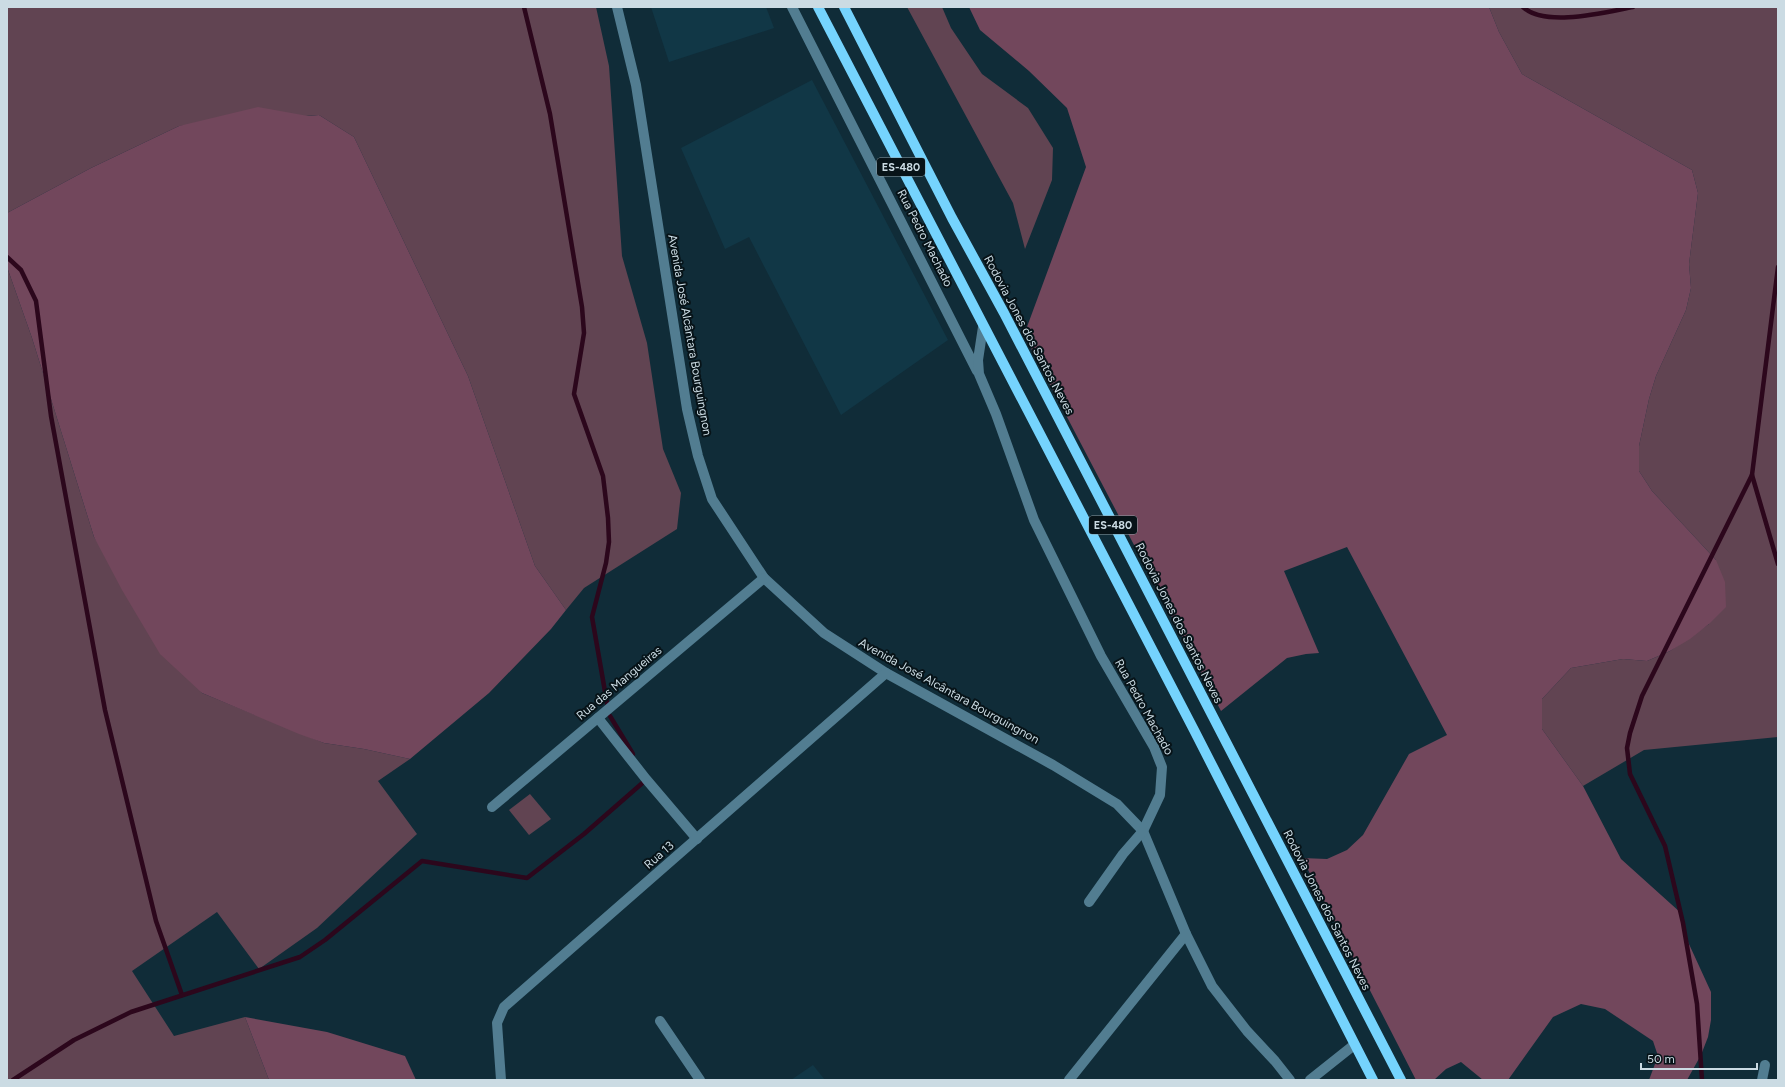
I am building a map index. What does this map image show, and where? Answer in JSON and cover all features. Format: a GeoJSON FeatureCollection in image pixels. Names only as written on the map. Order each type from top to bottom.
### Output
{"type":"FeatureCollection","features":[{"type":"Feature","properties":{"kind":"main road","name":"ES-480"},"geometry":{"type":"LineString","coordinates":[[818,7],[983,327],[1249,836],[1373,1080]]}},
{"type":"Feature","properties":{"kind":"main road","name":"Rodovia Jones dos Santos Neves"},"geometry":{"type":"LineString","coordinates":[[844,7],[952,218],[1004,313],[1401,1080]]}},
{"type":"Feature","properties":{"kind":"street","name":"Avenida José Alcântara Bourguingnon"},"geometry":{"type":"LineString","coordinates":[[617,7],[636,85],[687,409],[698,456],[712,499],[764,578],[824,633],[886,673],[1053,765],[1118,804],[1143,831]]}},
{"type":"Feature","properties":{"kind":"street","name":"Rua Pedro Machado"},"geometry":{"type":"LineString","coordinates":[[792,7],[979,374],[996,414],[1034,520],[1101,656],[1148,736],[1162,767],[1160,795],[1143,831],[1123,854],[1089,902]]}},
{"type":"Feature","properties":{"kind":"street","name":"Rua Pedro Machado"},"geometry":{"type":"LineString","coordinates":[[979,374],[978,360],[983,327]]}},
{"type":"Feature","properties":{"kind":"street","name":"Rua das Mangueiras"},"geometry":{"type":"LineString","coordinates":[[492,807],[764,578]]}},
{"type":"Feature","properties":{"kind":"street","name":"Rua 13"},"geometry":{"type":"LineString","coordinates":[[501,1080],[497,1023],[504,1007],[698,839],[886,673]]}},
{"type":"Feature","properties":{"kind":"street"},"geometry":{"type":"LineString","coordinates":[[598,718],[646,779],[698,839]]}},
{"type":"Feature","properties":{"kind":"street"},"geometry":{"type":"LineString","coordinates":[[1143,831],[1186,934],[1212,986],[1247,1031],[1276,1061],[1290,1080]]}},
{"type":"Feature","properties":{"kind":"street"},"geometry":{"type":"LineString","coordinates":[[1069,1080],[1186,934]]}},
{"type":"Feature","properties":{"kind":"street"},"geometry":{"type":"LineString","coordinates":[[660,1021],[700,1080]]}},
{"type":"Feature","properties":{"kind":"street"},"geometry":{"type":"LineString","coordinates":[[1310,1080],[1354,1045]]}},
{"type":"Feature","properties":{"kind":"street"},"geometry":{"type":"LineString","coordinates":[[1762,1080],[1765,1065]]}},
{"type":"Feature","properties":{"kind":"shaded area"},"geometry":{"type":"Polygon","coordinates":[[[7,7],[596,7],[609,66],[622,256],[647,343],[663,449],[681,493],[677,529],[584,588],[566,610],[535,566],[468,376],[354,137],[319,115],[179,126],[91,168],[7,213],[7,7]]]}},
{"type":"Feature","properties":{"kind":"shaded area"},"geometry":{"type":"Polygon","coordinates":[[[651,7],[766,7],[774,28],[669,62],[651,7]]]}},
{"type":"Feature","properties":{"kind":"shaded area"},"geometry":{"type":"Polygon","coordinates":[[[907,7],[942,7],[951,28],[982,74],[1028,108],[1053,148],[1052,180],[1025,249],[1013,203],[907,7]]]}},
{"type":"Feature","properties":{"kind":"shaded area"},"geometry":{"type":"Polygon","coordinates":[[[969,7],[1489,7],[1499,32],[1522,74],[1692,170],[1698,193],[1689,264],[1691,288],[1686,310],[1656,376],[1649,399],[1639,446],[1639,471],[1652,491],[1716,560],[1725,582],[1726,607],[1709,624],[1690,639],[1670,651],[1647,661],[1623,659],[1571,668],[1542,699],[1542,729],[1583,786],[1621,859],[1681,913],[1683,931],[1711,992],[1711,1020],[1708,1037],[1701,1055],[1687,1080],[1649,1080],[1658,1056],[1653,1041],[1605,1009],[1581,1004],[1553,1017],[1508,1080],[1483,1080],[1461,1062],[1446,1069],[1434,1080],[1416,1080],[1302,858],[1327,859],[1347,850],[1363,835],[1409,754],[1447,735],[1347,547],[1284,571],[1319,653],[1287,658],[1221,711],[1024,335],[1086,167],[1067,108],[1029,71],[980,30],[969,7]]]}},
{"type":"Feature","properties":{"kind":"shaded area"},"geometry":{"type":"Polygon","coordinates":[[[1489,7],[1778,7],[1778,737],[1644,750],[1583,786],[1542,729],[1542,699],[1571,668],[1623,659],[1647,661],[1670,651],[1709,624],[1716,560],[1652,491],[1639,471],[1639,446],[1649,399],[1656,376],[1686,310],[1691,288],[1689,264],[1698,193],[1692,170],[1522,74],[1499,32],[1489,7]]]}},
{"type":"Feature","properties":{"kind":"shaded area"},"geometry":{"type":"Polygon","coordinates":[[[812,80],[948,340],[841,415],[749,237],[725,249],[681,148],[812,80]]]}},
{"type":"Feature","properties":{"kind":"shaded area"},"geometry":{"type":"Polygon","coordinates":[[[258,107],[308,116],[319,115],[354,137],[468,376],[535,566],[566,610],[551,629],[489,693],[410,759],[364,749],[324,743],[299,734],[202,693],[160,654],[122,590],[94,537],[32,338],[7,267],[7,213],[91,168],[179,126],[258,107]]]}},
{"type":"Feature","properties":{"kind":"shaded area"},"geometry":{"type":"Polygon","coordinates":[[[7,267],[32,338],[94,537],[202,693],[324,743],[364,749],[410,759],[378,781],[417,834],[317,928],[259,969],[217,912],[132,971],[174,1036],[245,1017],[269,1080],[7,1080],[7,267]]]}},
{"type":"Feature","properties":{"kind":"shaded area"},"geometry":{"type":"Polygon","coordinates":[[[530,794],[551,819],[529,835],[509,810],[530,794]]]}},
{"type":"Feature","properties":{"kind":"shaded area"},"geometry":{"type":"Polygon","coordinates":[[[245,1017],[327,1032],[405,1056],[416,1080],[269,1080],[245,1017]]]}},
{"type":"Feature","properties":{"kind":"shaded area"},"geometry":{"type":"Polygon","coordinates":[[[813,1065],[825,1080],[791,1080],[813,1065]]]}},
{"type":"Feature","properties":{"kind":"waterway"},"geometry":{"type":"LineString","coordinates":[[524,7],[550,114],[582,307],[584,333],[574,394],[603,476],[609,542],[606,563],[592,617],[607,703]]}},
{"type":"Feature","properties":{"kind":"waterway"},"geometry":{"type":"LineString","coordinates":[[1523,7],[1533,13],[1546,17],[1560,18],[1592,15],[1633,7]]}},
{"type":"Feature","properties":{"kind":"waterway"},"geometry":{"type":"LineString","coordinates":[[7,257],[21,270],[36,301],[51,416],[105,710],[156,921],[182,995]]}},
{"type":"Feature","properties":{"kind":"waterway"},"geometry":{"type":"LineString","coordinates":[[1702,1080],[1697,1004],[1683,923],[1665,846],[1630,774],[1627,748],[1630,733],[1642,696],[1752,475],[1778,267]]}},
{"type":"Feature","properties":{"kind":"waterway"},"geometry":{"type":"LineString","coordinates":[[1752,475],[1778,564]]}},
{"type":"Feature","properties":{"kind":"waterway"},"geometry":{"type":"LineString","coordinates":[[610,716],[633,754]]}},
{"type":"Feature","properties":{"kind":"waterway"},"geometry":{"type":"LineString","coordinates":[[13,1080],[74,1040],[131,1012],[300,957],[325,940],[422,861],[527,878],[584,834],[647,779]]}}]}
